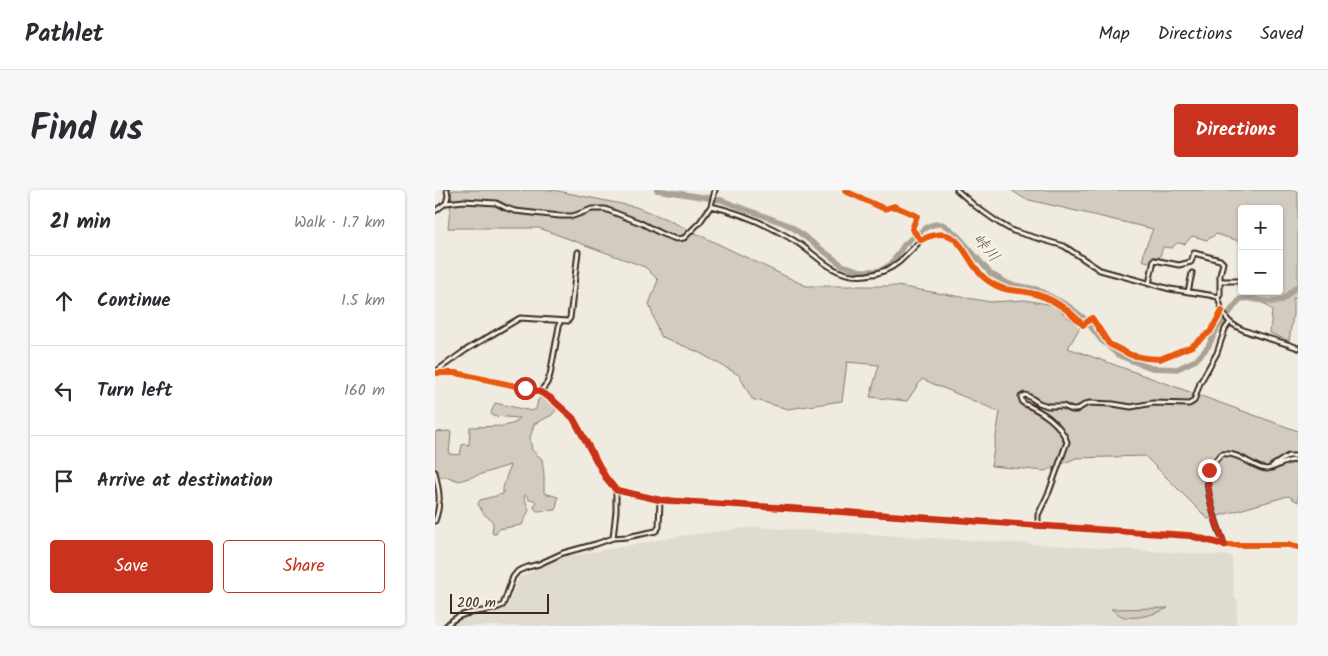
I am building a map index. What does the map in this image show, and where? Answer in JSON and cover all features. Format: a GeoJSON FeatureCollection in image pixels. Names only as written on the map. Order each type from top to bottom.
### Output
{"type":"FeatureCollection","features":[{"type":"Feature","properties":{"kind":"street"},"geometry":{"type":"LineString","coordinates":[[446,203],[447,190]]}},
{"type":"Feature","properties":{"kind":"street"},"geometry":{"type":"LineString","coordinates":[[957,190],[975,206],[1013,231],[1064,246],[1100,270],[1149,284],[1217,298],[1229,321],[1237,328],[1298,348]]}},
{"type":"Feature","properties":{"kind":"street"},"geometry":{"type":"LineString","coordinates":[[435,211],[446,203],[464,201],[496,203],[515,211],[560,216],[573,216],[592,209],[605,209],[641,222],[662,234],[676,239],[684,238],[695,227],[711,206],[715,191]]}},
{"type":"Feature","properties":{"kind":"street"},"geometry":{"type":"LineString","coordinates":[[845,191],[885,209],[894,206],[917,216],[912,229],[921,240]]}},
{"type":"Feature","properties":{"kind":"street"},"geometry":{"type":"LineString","coordinates":[[711,206],[729,210],[775,230],[831,268],[855,276],[881,272],[890,268],[921,240],[939,233],[957,241],[964,248],[976,269],[995,286],[1005,290],[1035,294],[1055,302],[1071,312],[1083,325],[1092,318],[1109,344],[1131,355],[1160,359],[1191,346],[1210,332],[1223,311]]}},
{"type":"Feature","properties":{"kind":"street"},"geometry":{"type":"LineString","coordinates":[[435,373],[466,350],[520,318],[568,321],[570,318],[578,252]]}},
{"type":"Feature","properties":{"kind":"street"},"geometry":{"type":"LineString","coordinates":[[1149,284],[1154,260],[1179,265],[1191,262],[1194,253],[1220,260],[1223,263],[1220,295],[1217,298]]}},
{"type":"Feature","properties":{"kind":"street"},"geometry":{"type":"LineString","coordinates":[[1188,292],[1192,273]]}},
{"type":"Feature","properties":{"kind":"street"},"geometry":{"type":"LineString","coordinates":[[1220,282],[1238,281]]}},
{"type":"Feature","properties":{"kind":"street"},"geometry":{"type":"LineString","coordinates":[[540,392],[550,375],[560,321]]}},
{"type":"Feature","properties":{"kind":"street"},"geometry":{"type":"LineString","coordinates":[[1038,526],[1038,515],[1049,492],[1067,442],[1065,436],[1056,425],[1042,413],[1023,403],[1021,397],[1025,395],[1048,406],[1063,406],[1072,410],[1090,403],[1131,407],[1153,403],[1189,404],[1194,401],[1200,383],[1217,353],[1229,321]]}},
{"type":"Feature","properties":{"kind":"street"},"geometry":{"type":"LineString","coordinates":[[435,373],[456,373],[525,388],[540,392],[551,398],[573,418],[605,477],[616,490],[660,500],[1190,536],[1225,545],[1290,545],[1298,547]]}},
{"type":"Feature","properties":{"kind":"street"},"geometry":{"type":"LineString","coordinates":[[1225,545],[1215,520],[1207,477],[1209,470],[1222,454],[1229,453],[1239,456],[1261,468],[1268,469],[1287,461],[1298,460]]}},
{"type":"Feature","properties":{"kind":"street"},"geometry":{"type":"LineString","coordinates":[[1268,469],[1288,456],[1298,456]]}},
{"type":"Feature","properties":{"kind":"street"},"geometry":{"type":"LineString","coordinates":[[435,472],[440,502],[435,520]]}},
{"type":"Feature","properties":{"kind":"street"},"geometry":{"type":"LineString","coordinates":[[613,538],[616,490]]}},
{"type":"Feature","properties":{"kind":"street"},"geometry":{"type":"LineString","coordinates":[[446,626],[454,619],[467,613],[496,608],[503,604],[513,577],[518,571],[539,564],[563,552],[613,538],[656,531],[659,527],[660,500]]}},
{"type":"Feature","properties":{"kind":"shaded area"},"geometry":{"type":"Polygon","coordinates":[[[452,190],[553,190],[636,207],[666,219],[806,286],[897,286],[991,302],[1025,300],[1053,305],[1080,327],[1068,348],[1298,431],[1298,502],[1288,496],[1208,519],[1145,456],[1076,458],[1045,471],[991,466],[1000,412],[922,379],[907,401],[870,397],[879,365],[847,362],[842,401],[788,409],[752,399],[739,375],[698,352],[660,336],[649,304],[658,280],[645,267],[539,228],[448,228],[452,190]]]}},
{"type":"Feature","properties":{"kind":"shaded area"},"geometry":{"type":"Polygon","coordinates":[[[1011,190],[1298,190],[1298,300],[1293,298],[1293,315],[1289,341],[1270,333],[1272,310],[1253,295],[1283,295],[1283,205],[1238,205],[1238,241],[1216,234],[1207,240],[1192,236],[1185,244],[1177,243],[1172,248],[1163,247],[1159,259],[1147,262],[1143,260],[1144,251],[1153,229],[1025,199],[1011,190]]]}},
{"type":"Feature","properties":{"kind":"shaded area"},"geometry":{"type":"Polygon","coordinates":[[[542,396],[554,404],[556,410],[552,415],[534,424],[530,438],[532,450],[542,459],[544,493],[558,497],[556,510],[538,511],[534,508],[536,502],[529,500],[525,495],[529,510],[522,525],[499,529],[496,534],[493,534],[492,522],[478,504],[480,500],[503,494],[510,465],[459,481],[448,477],[435,477],[435,432],[451,432],[449,454],[460,455],[462,445],[469,445],[470,427],[504,426],[515,423],[519,418],[493,416],[491,413],[495,403],[531,411],[536,409],[538,400],[542,396]]]}},
{"type":"Feature","properties":{"kind":"shaded area"},"geometry":{"type":"Polygon","coordinates":[[[753,527],[1232,556],[1234,597],[1238,600],[1236,626],[450,626],[452,622],[468,616],[507,607],[519,578],[559,558],[681,536],[753,527]]]}},
{"type":"Feature","properties":{"kind":"shaded area"},"geometry":{"type":"Polygon","coordinates":[[[1168,608],[1147,616],[1136,617],[1121,616],[1111,609],[1168,608]]]}},
{"type":"Feature","properties":{"kind":"waterway","name":"峠川"},"geometry":{"type":"LineString","coordinates":[[657,190],[721,200],[783,223],[792,227],[842,265],[861,271],[883,269],[891,264],[904,245],[915,235],[929,226],[942,224],[959,237],[991,274],[1009,284],[1036,289],[1067,305],[1084,318],[1102,341],[1118,355],[1152,368],[1177,369],[1196,360],[1208,347],[1218,327],[1240,299],[1276,302],[1283,299],[1298,286]]}},
{"type":"Feature","properties":{"kind":"cycle path"},"geometry":{"type":"LineString","coordinates":[[845,191],[885,209],[894,206],[917,216],[912,229],[921,240],[935,235],[946,235],[954,239],[961,245],[972,263],[987,280],[1005,289],[1028,292],[1049,299],[1067,310],[1083,325],[1092,318],[1109,344],[1131,355],[1160,359],[1192,346],[1210,332],[1222,311]]}},
{"type":"Feature","properties":{"kind":"cycle path"},"geometry":{"type":"LineString","coordinates":[[435,373],[456,373],[540,392],[573,418],[606,477],[616,490],[660,500],[1190,535],[1225,545],[1290,545],[1298,547]]}},
{"type":"Feature","properties":{"kind":"route"},"geometry":{"type":"LineString","coordinates":[[525,388],[540,392],[551,398],[573,418],[605,477],[616,490],[660,500],[1119,530],[1190,536],[1225,545],[1215,520],[1208,487],[1207,477],[1209,470]]}}]}
